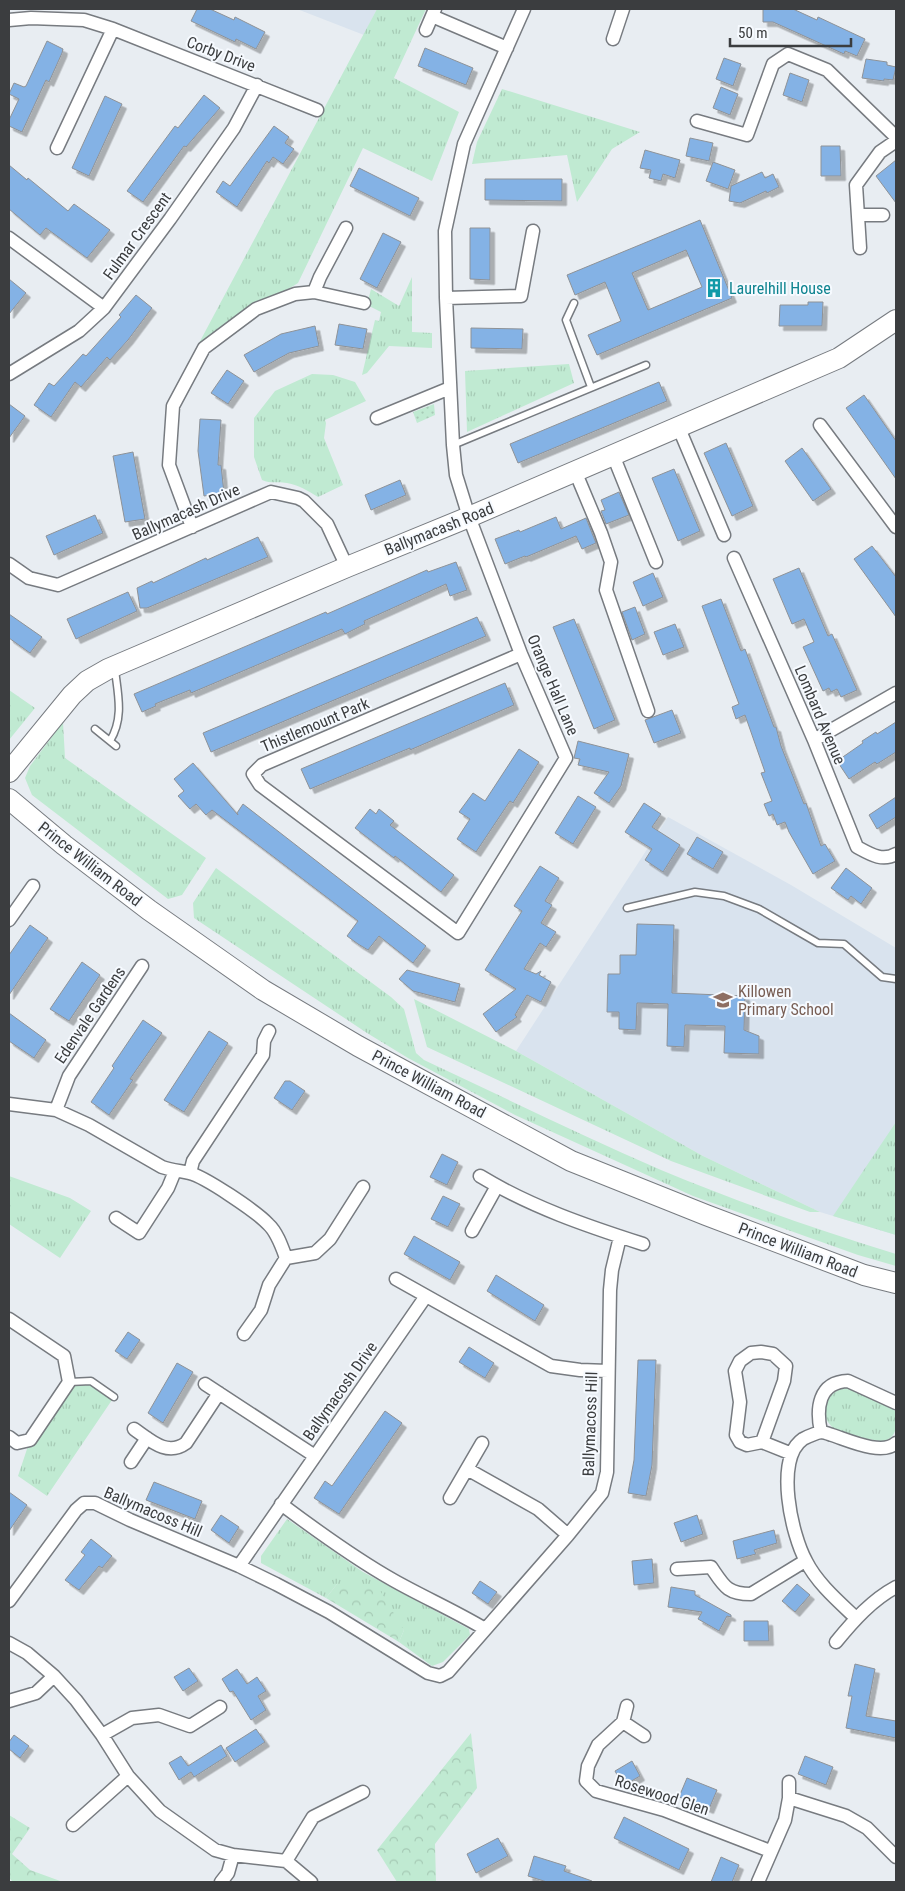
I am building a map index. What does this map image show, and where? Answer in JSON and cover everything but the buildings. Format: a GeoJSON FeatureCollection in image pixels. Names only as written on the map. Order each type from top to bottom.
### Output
{"type":"FeatureCollection","features":[{"type":"Feature","properties":{"kind":"main road","name":"Ballymacash Road"},"geometry":{"type":"LineString","coordinates":[[9,772],[72,696],[87,681],[114,666],[469,517],[839,358],[896,320]]}},
{"type":"Feature","properties":{"kind":"main road","name":"Prince William Road"},"geometry":{"type":"LineString","coordinates":[[9,799],[64,845],[149,910],[264,990],[358,1046],[571,1160],[715,1219],[864,1275],[896,1283]]}},
{"type":"Feature","properties":{"kind":"street","name":"Orange Hall Lane"},"geometry":{"type":"LineString","coordinates":[[458,933],[566,758],[521,654],[469,517],[456,475],[453,445],[446,298],[445,231],[464,144],[524,9]]}},
{"type":"Feature","properties":{"kind":"street"},"geometry":{"type":"LineString","coordinates":[[613,39],[623,9]]}},
{"type":"Feature","properties":{"kind":"street"},"geometry":{"type":"LineString","coordinates":[[426,30],[434,12],[507,48]]}},
{"type":"Feature","properties":{"kind":"street","name":"Corby Drive"},"geometry":{"type":"LineString","coordinates":[[9,20],[31,18],[84,20],[113,29],[317,110]]}},
{"type":"Feature","properties":{"kind":"street"},"geometry":{"type":"LineString","coordinates":[[57,148],[113,29]]}},
{"type":"Feature","properties":{"kind":"street"},"geometry":{"type":"LineString","coordinates":[[697,121],[747,135],[773,64],[788,54],[827,70],[896,139],[880,152],[856,185],[860,248]]}},
{"type":"Feature","properties":{"kind":"street","name":"Fulmar Crescent"},"geometry":{"type":"LineString","coordinates":[[9,374],[79,331],[104,308],[234,128],[257,85]]}},
{"type":"Feature","properties":{"kind":"street"},"geometry":{"type":"LineString","coordinates":[[858,216],[883,215]]}},
{"type":"Feature","properties":{"kind":"street"},"geometry":{"type":"LineString","coordinates":[[314,292],[346,228]]}},
{"type":"Feature","properties":{"kind":"street"},"geometry":{"type":"LineString","coordinates":[[446,298],[520,296],[533,231]]}},
{"type":"Feature","properties":{"kind":"street"},"geometry":{"type":"LineString","coordinates":[[9,238],[104,308]]}},
{"type":"Feature","properties":{"kind":"street"},"geometry":{"type":"LineString","coordinates":[[192,527],[169,465],[173,406],[204,348],[256,309],[295,294],[314,292],[364,303]]}},
{"type":"Feature","properties":{"kind":"street"},"geometry":{"type":"LineString","coordinates":[[376,418],[450,388]]}},
{"type":"Feature","properties":{"kind":"street"},"geometry":{"type":"LineString","coordinates":[[820,425],[896,526]]}},
{"type":"Feature","properties":{"kind":"street"},"geometry":{"type":"LineString","coordinates":[[678,426],[724,535]]}},
{"type":"Feature","properties":{"kind":"street"},"geometry":{"type":"LineString","coordinates":[[613,454],[656,562]]}},
{"type":"Feature","properties":{"kind":"street"},"geometry":{"type":"LineString","coordinates":[[575,471],[611,562],[606,590],[648,711]]}},
{"type":"Feature","properties":{"kind":"street","name":"Ballymacash Drive"},"geometry":{"type":"LineString","coordinates":[[9,564],[29,578],[58,586],[271,492],[304,501],[327,524],[347,567]]}},
{"type":"Feature","properties":{"kind":"street","name":"Lombard Avenue"},"geometry":{"type":"LineString","coordinates":[[734,558],[814,740],[857,847],[876,858],[890,857],[896,854]]}},
{"type":"Feature","properties":{"kind":"street","name":"Thistlemount Park"},"geometry":{"type":"LineString","coordinates":[[458,933],[260,785],[253,774],[262,766],[521,654]]}},
{"type":"Feature","properties":{"kind":"street"},"geometry":{"type":"LineString","coordinates":[[814,740],[896,693]]}},
{"type":"Feature","properties":{"kind":"street"},"geometry":{"type":"LineString","coordinates":[[9,920],[33,886]]}},
{"type":"Feature","properties":{"kind":"street","name":"Edenvale Gardens"},"geometry":{"type":"LineString","coordinates":[[56,1110],[69,1076],[142,966]]}},
{"type":"Feature","properties":{"kind":"street"},"geometry":{"type":"LineString","coordinates":[[190,1173],[193,1161],[263,1055],[264,1041],[269,1031]]}},
{"type":"Feature","properties":{"kind":"street"},"geometry":{"type":"LineString","coordinates":[[9,1104],[56,1110],[89,1125],[162,1167],[190,1173],[218,1188],[252,1210],[270,1225],[286,1258]]}},
{"type":"Feature","properties":{"kind":"street"},"geometry":{"type":"LineString","coordinates":[[116,1218],[139,1233],[168,1188],[175,1171]]}},
{"type":"Feature","properties":{"kind":"street"},"geometry":{"type":"LineString","coordinates":[[480,1176],[568,1220],[643,1244]]}},
{"type":"Feature","properties":{"kind":"street"},"geometry":{"type":"LineString","coordinates":[[472,1231],[497,1186]]}},
{"type":"Feature","properties":{"kind":"street"},"geometry":{"type":"LineString","coordinates":[[244,1334],[261,1310],[269,1285],[286,1258],[315,1253],[330,1239],[363,1187]]}},
{"type":"Feature","properties":{"kind":"street","name":"Ballymacoss Hill"},"geometry":{"type":"LineString","coordinates":[[9,1600],[76,1510],[84,1503],[95,1503],[130,1520],[239,1566],[329,1612],[428,1673],[440,1676],[448,1672],[568,1535],[602,1493],[607,1472],[610,1290],[612,1270],[620,1237]]}},
{"type":"Feature","properties":{"kind":"street"},"geometry":{"type":"LineString","coordinates":[[396,1279],[551,1366],[580,1370],[608,1370]]}},
{"type":"Feature","properties":{"kind":"street","name":"Ballymacosh Drive"},"geometry":{"type":"LineString","coordinates":[[281,1504],[426,1296]]}},
{"type":"Feature","properties":{"kind":"street"},"geometry":{"type":"LineString","coordinates":[[9,1319],[64,1356],[69,1382],[30,1440],[17,1442],[9,1437]]}},
{"type":"Feature","properties":{"kind":"street"},"geometry":{"type":"LineString","coordinates":[[762,1442],[784,1381],[786,1366],[773,1354],[761,1352],[751,1353],[740,1361],[735,1372],[740,1402],[736,1436],[740,1442],[747,1445],[762,1442],[792,1454]]}},
{"type":"Feature","properties":{"kind":"street"},"geometry":{"type":"LineString","coordinates":[[821,1432],[817,1414],[821,1398],[832,1385],[839,1381],[848,1381],[896,1403]]}},
{"type":"Feature","properties":{"kind":"street"},"geometry":{"type":"LineString","coordinates":[[205,1384],[314,1456]]}},
{"type":"Feature","properties":{"kind":"street"},"geometry":{"type":"LineString","coordinates":[[134,1428],[165,1449],[178,1448],[186,1443],[218,1393]]}},
{"type":"Feature","properties":{"kind":"street"},"geometry":{"type":"LineString","coordinates":[[856,1618],[827,1590],[806,1561],[792,1520],[787,1490],[787,1469],[792,1454],[802,1440],[821,1432],[879,1450],[896,1443]]}},
{"type":"Feature","properties":{"kind":"street"},"geometry":{"type":"LineString","coordinates":[[131,1462],[147,1438]]}},
{"type":"Feature","properties":{"kind":"street"},"geometry":{"type":"LineString","coordinates":[[450,1498],[482,1443]]}},
{"type":"Feature","properties":{"kind":"street"},"geometry":{"type":"LineString","coordinates":[[467,1469],[538,1509],[568,1535]]}},
{"type":"Feature","properties":{"kind":"street"},"geometry":{"type":"LineString","coordinates":[[239,1566],[281,1504],[393,1580],[485,1629]]}},
{"type":"Feature","properties":{"kind":"street"},"geometry":{"type":"LineString","coordinates":[[677,1570],[711,1567],[726,1589],[741,1594],[752,1594],[806,1561]]}},
{"type":"Feature","properties":{"kind":"street"},"geometry":{"type":"LineString","coordinates":[[836,1642],[856,1618],[880,1596],[896,1587]]}},
{"type":"Feature","properties":{"kind":"street"},"geometry":{"type":"LineString","coordinates":[[9,1643],[27,1653],[54,1676],[76,1700],[102,1735],[128,1776],[160,1811],[215,1850],[286,1861],[311,1882]]}},
{"type":"Feature","properties":{"kind":"street"},"geometry":{"type":"LineString","coordinates":[[9,1701],[36,1693],[54,1676]]}},
{"type":"Feature","properties":{"kind":"street"},"geometry":{"type":"LineString","coordinates":[[627,1706],[623,1722],[644,1736]]}},
{"type":"Feature","properties":{"kind":"street"},"geometry":{"type":"LineString","coordinates":[[102,1735],[132,1718],[159,1715],[190,1726],[220,1707]]}},
{"type":"Feature","properties":{"kind":"street","name":"Rosewood Glen"},"geometry":{"type":"LineString","coordinates":[[623,1722],[598,1745],[588,1766],[586,1780],[596,1791],[664,1810],[770,1851]]}},
{"type":"Feature","properties":{"kind":"street"},"geometry":{"type":"LineString","coordinates":[[73,1825],[128,1776]]}},
{"type":"Feature","properties":{"kind":"street"},"geometry":{"type":"LineString","coordinates":[[758,1882],[785,1820],[790,1798],[789,1782]]}},
{"type":"Feature","properties":{"kind":"street"},"geometry":{"type":"LineString","coordinates":[[286,1861],[313,1817],[363,1792]]}},
{"type":"Feature","properties":{"kind":"street"},"geometry":{"type":"LineString","coordinates":[[790,1798],[846,1816],[867,1828],[896,1857]]}},
{"type":"Feature","properties":{"kind":"street"},"geometry":{"type":"LineString","coordinates":[[221,1882],[228,1873],[233,1854]]}},
{"type":"Feature","properties":{"kind":"lane"},"geometry":{"type":"LineString","coordinates":[[574,303],[566,320],[592,387]]}},
{"type":"Feature","properties":{"kind":"lane"},"geometry":{"type":"LineString","coordinates":[[453,445],[646,365]]}},
{"type":"Feature","properties":{"kind":"lane"},"geometry":{"type":"LineString","coordinates":[[110,741],[115,732],[120,707],[114,666]]}},
{"type":"Feature","properties":{"kind":"lane"},"geometry":{"type":"LineString","coordinates":[[95,729],[116,746]]}},
{"type":"Feature","properties":{"kind":"lane"},"geometry":{"type":"LineString","coordinates":[[626,908],[696,892],[724,896],[759,909],[818,943],[844,944],[882,977],[896,979]]}},
{"type":"Feature","properties":{"kind":"lane"},"geometry":{"type":"LineString","coordinates":[[69,1382],[91,1381],[114,1397]]}},
{"type":"Feature","properties":{"kind":"shaded area"},"geometry":{"type":"Polygon","coordinates":[[[297,9],[377,9],[364,35],[297,9]]]}},
{"type":"Feature","properties":{"kind":"shaded area","name":"Killowen Primary School"},"geometry":{"type":"Polygon","coordinates":[[[668,817],[791,885],[896,948],[896,1235],[820,1212],[703,1156],[516,1051],[668,817]]]}},
{"type":"Feature","properties":{"kind":"green space"},"geometry":{"type":"Polygon","coordinates":[[[377,9],[426,9],[394,78],[459,112],[432,181],[363,148],[298,283],[198,345],[377,9]]]}},
{"type":"Feature","properties":{"kind":"green space"},"geometry":{"type":"Polygon","coordinates":[[[502,89],[640,132],[612,149],[577,202],[567,155],[472,164],[477,142],[502,89]]]}},
{"type":"Feature","properties":{"kind":"green space"},"geometry":{"type":"Polygon","coordinates":[[[412,277],[412,332],[432,333],[432,348],[389,346],[367,373],[362,375],[375,320],[379,321],[381,312],[367,305],[371,289],[399,306],[412,277]]]}},
{"type":"Feature","properties":{"kind":"green space"},"geometry":{"type":"Polygon","coordinates":[[[569,364],[574,383],[467,432],[465,371],[569,364]]]}},
{"type":"Feature","properties":{"kind":"green space"},"geometry":{"type":"Polygon","coordinates":[[[312,374],[333,375],[355,382],[366,401],[325,420],[324,438],[343,485],[318,497],[303,488],[291,484],[262,480],[254,457],[254,418],[275,391],[312,374]]]}},
{"type":"Feature","properties":{"kind":"green space"},"geometry":{"type":"Polygon","coordinates":[[[434,404],[435,415],[417,423],[413,412],[434,404]]]}},
{"type":"Feature","properties":{"kind":"green space"},"geometry":{"type":"Polygon","coordinates":[[[9,690],[35,708],[9,740],[9,690]]]}},
{"type":"Feature","properties":{"kind":"green space"},"geometry":{"type":"Polygon","coordinates":[[[63,722],[65,758],[206,858],[182,895],[168,899],[32,795],[25,778],[30,766],[63,722]]]}},
{"type":"Feature","properties":{"kind":"green space"},"geometry":{"type":"Polygon","coordinates":[[[216,868],[391,997],[404,1009],[416,1053],[424,1060],[661,1170],[778,1215],[896,1254],[896,1266],[858,1255],[693,1196],[515,1115],[408,1058],[367,1033],[194,918],[193,903],[216,868]]]}},
{"type":"Feature","properties":{"kind":"green space"},"geometry":{"type":"Polygon","coordinates":[[[414,999],[516,1051],[703,1156],[820,1212],[810,1212],[671,1161],[427,1047],[414,999]]]}},
{"type":"Feature","properties":{"kind":"green space"},"geometry":{"type":"Polygon","coordinates":[[[896,1122],[896,1235],[833,1216],[896,1122]]]}},
{"type":"Feature","properties":{"kind":"green space"},"geometry":{"type":"Polygon","coordinates":[[[9,1176],[70,1198],[91,1211],[60,1258],[9,1224],[9,1176]]]}},
{"type":"Feature","properties":{"kind":"green space"},"geometry":{"type":"Polygon","coordinates":[[[91,1381],[114,1397],[47,1496],[18,1476],[30,1440],[69,1382],[91,1381]]]}},
{"type":"Feature","properties":{"kind":"green space"},"geometry":{"type":"Polygon","coordinates":[[[843,1387],[871,1396],[892,1407],[896,1412],[896,1416],[895,1432],[892,1437],[883,1442],[846,1434],[831,1426],[825,1417],[824,1410],[831,1395],[843,1387]]]}},
{"type":"Feature","properties":{"kind":"green space"},"geometry":{"type":"Polygon","coordinates":[[[287,1519],[363,1572],[469,1629],[470,1635],[443,1662],[432,1666],[399,1642],[404,1630],[337,1584],[326,1598],[261,1563],[261,1556],[287,1519]]]}},
{"type":"Feature","properties":{"kind":"green space"},"geometry":{"type":"Polygon","coordinates":[[[337,1584],[379,1589],[404,1630],[399,1642],[326,1598],[337,1584]]]}},
{"type":"Feature","properties":{"kind":"green space"},"geometry":{"type":"Polygon","coordinates":[[[471,1733],[477,1788],[435,1844],[436,1882],[397,1882],[377,1850],[471,1733]]]}},
{"type":"Feature","properties":{"kind":"green space"},"geometry":{"type":"Polygon","coordinates":[[[9,1815],[30,1828],[12,1854],[30,1870],[63,1882],[13,1882],[9,1878],[9,1815]]]}},
{"type":"Feature","properties":{"kind":"place","name":"Laurelhill House"},"geometry":{"type":"Point","coordinates":[714,288]}},
{"type":"Feature","properties":{"kind":"place","name":"Killowen Primary School"},"geometry":{"type":"Point","coordinates":[723,1000]}}]}
